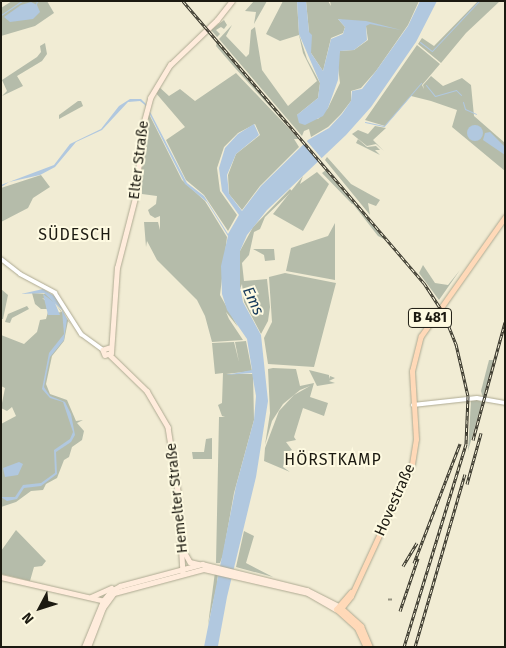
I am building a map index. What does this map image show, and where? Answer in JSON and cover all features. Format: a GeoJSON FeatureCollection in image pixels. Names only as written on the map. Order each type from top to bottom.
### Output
{"type":"FeatureCollection","features":[{"type":"Feature","properties":{"kind":"main road","name":"Elter Straße"},"geometry":{"type":"LineString","coordinates":[[110,355],[109,348],[119,254],[135,198],[147,106],[155,87],[174,60],[214,24],[232,1]]}},
{"type":"Feature","properties":{"kind":"main road","name":"B 481"},"geometry":{"type":"LineString","coordinates":[[414,405],[412,371],[421,336],[505,216]]}},
{"type":"Feature","properties":{"kind":"main road"},"geometry":{"type":"LineString","coordinates":[[103,350],[109,348]]}},
{"type":"Feature","properties":{"kind":"main road","name":"Hemelter Straße"},"geometry":{"type":"LineString","coordinates":[[103,350],[105,355],[110,355],[147,391],[168,427],[178,491],[183,572]]}},
{"type":"Feature","properties":{"kind":"main road","name":"Hovestraße"},"geometry":{"type":"LineString","coordinates":[[339,608],[347,602],[354,590],[412,464],[416,439],[414,405]]}},
{"type":"Feature","properties":{"kind":"main road"},"geometry":{"type":"LineString","coordinates":[[183,549],[190,562],[312,591],[354,619],[364,630],[370,647]]}},
{"type":"Feature","properties":{"kind":"main road"},"geometry":{"type":"LineString","coordinates":[[88,647],[104,601],[120,590],[183,572],[202,564]]}},
{"type":"Feature","properties":{"kind":"main road"},"geometry":{"type":"LineString","coordinates":[[87,597],[120,586],[211,566]]}},
{"type":"Feature","properties":{"kind":"main road"},"geometry":{"type":"LineString","coordinates":[[243,574],[318,598],[339,608],[357,628],[366,647]]}},
{"type":"Feature","properties":{"kind":"main road"},"geometry":{"type":"LineString","coordinates":[[1,577],[104,601]]}},
{"type":"Feature","properties":{"kind":"main road"},"geometry":{"type":"LineString","coordinates":[[84,647],[104,601],[120,586]]}},
{"type":"Feature","properties":{"kind":"main road","name":"Hovestraße"},"geometry":{"type":"LineString","coordinates":[[339,608],[354,590]]}},
{"type":"Feature","properties":{"kind":"main road"},"geometry":{"type":"LineString","coordinates":[[347,602],[354,619]]}},
{"type":"Feature","properties":{"kind":"street"},"geometry":{"type":"LineString","coordinates":[[1,259],[20,274],[55,293],[82,334],[103,350]]}},
{"type":"Feature","properties":{"kind":"street"},"geometry":{"type":"LineString","coordinates":[[414,405],[477,398],[505,403]]}},
{"type":"Feature","properties":{"kind":"green space"},"geometry":{"type":"Polygon","coordinates":[[[12,1],[47,1],[54,13],[35,26],[1,36],[1,8],[12,1]]]}},
{"type":"Feature","properties":{"kind":"green space"},"geometry":{"type":"Polygon","coordinates":[[[254,1],[267,1],[254,24],[256,12],[245,11],[254,1]]]}},
{"type":"Feature","properties":{"kind":"green space"},"geometry":{"type":"Polygon","coordinates":[[[283,1],[297,1],[299,34],[307,59],[320,83],[318,98],[297,115],[318,119],[328,108],[340,83],[337,59],[340,51],[354,50],[368,40],[366,26],[338,19],[345,27],[343,33],[331,38],[323,71],[311,53],[306,1],[328,1],[331,6],[330,1],[419,1],[408,25],[376,71],[361,88],[351,91],[351,101],[341,114],[328,127],[311,137],[309,129],[304,131],[302,136],[219,39],[232,25],[226,36],[246,57],[249,54],[251,30],[255,27],[262,70],[288,106],[317,81],[303,53],[299,35],[280,41],[266,34],[283,1]]]}},
{"type":"Feature","properties":{"kind":"green space"},"geometry":{"type":"Polygon","coordinates":[[[478,1],[500,1],[466,33],[441,63],[418,44],[422,38],[434,46],[478,1]]]}},
{"type":"Feature","properties":{"kind":"green space"},"geometry":{"type":"Polygon","coordinates":[[[224,20],[227,25],[224,29],[221,27],[216,30],[220,34],[217,37],[211,30],[224,20]]]}},
{"type":"Feature","properties":{"kind":"green space"},"geometry":{"type":"Polygon","coordinates":[[[217,42],[286,123],[216,46],[217,42]]]}},
{"type":"Feature","properties":{"kind":"green space"},"geometry":{"type":"Polygon","coordinates":[[[45,43],[47,54],[42,61],[17,76],[23,86],[2,96],[7,91],[2,80],[37,57],[41,52],[40,46],[45,43]]]}},
{"type":"Feature","properties":{"kind":"green space"},"geometry":{"type":"Polygon","coordinates":[[[417,45],[440,64],[422,85],[424,89],[423,85],[431,76],[443,86],[462,78],[471,85],[474,116],[505,143],[505,171],[452,127],[457,110],[411,96],[385,126],[365,120],[417,45]]]}},
{"type":"Feature","properties":{"kind":"green space"},"geometry":{"type":"Polygon","coordinates":[[[236,73],[299,139],[294,139],[299,147],[260,186],[242,210],[229,194],[228,175],[236,154],[260,135],[255,124],[238,133],[224,147],[217,168],[220,191],[237,215],[228,231],[204,195],[186,180],[166,140],[185,127],[155,92],[158,86],[169,96],[180,89],[195,101],[236,73]]]}},
{"type":"Feature","properties":{"kind":"green space"},"geometry":{"type":"Polygon","coordinates":[[[78,101],[81,101],[83,106],[59,119],[59,115],[78,101]]]}},
{"type":"Feature","properties":{"kind":"green space"},"geometry":{"type":"Polygon","coordinates":[[[148,112],[182,180],[205,201],[227,237],[220,295],[238,327],[226,312],[229,319],[243,340],[212,342],[205,316],[197,300],[157,260],[147,241],[146,247],[144,222],[158,222],[160,230],[160,216],[155,218],[150,215],[148,210],[156,204],[157,196],[142,194],[142,183],[136,206],[148,112]]]}},
{"type":"Feature","properties":{"kind":"green space"},"geometry":{"type":"Polygon","coordinates":[[[375,126],[386,128],[373,140],[384,151],[376,144],[367,146],[352,134],[358,130],[368,134],[375,126]]]}},
{"type":"Feature","properties":{"kind":"green space"},"geometry":{"type":"Polygon","coordinates":[[[358,139],[367,147],[376,146],[380,150],[375,150],[380,155],[356,143],[358,139]]]}},
{"type":"Feature","properties":{"kind":"green space"},"geometry":{"type":"Polygon","coordinates":[[[327,157],[351,184],[380,200],[376,206],[368,203],[370,215],[325,160],[327,157]]]}},
{"type":"Feature","properties":{"kind":"green space"},"geometry":{"type":"Polygon","coordinates":[[[326,170],[350,201],[328,172],[386,240],[378,236],[353,204],[352,204],[322,173],[326,170]]]}},
{"type":"Feature","properties":{"kind":"green space"},"geometry":{"type":"Polygon","coordinates":[[[317,172],[329,184],[303,231],[273,214],[303,176],[300,184],[317,172]]]}},
{"type":"Feature","properties":{"kind":"green space"},"geometry":{"type":"Polygon","coordinates":[[[41,175],[50,187],[33,198],[28,208],[1,222],[1,188],[41,175]]]}},
{"type":"Feature","properties":{"kind":"green space"},"geometry":{"type":"Polygon","coordinates":[[[290,189],[292,191],[265,217],[260,229],[254,232],[249,255],[242,263],[244,281],[267,279],[270,307],[268,321],[261,334],[244,302],[242,284],[240,289],[240,251],[253,227],[290,189]]]}},
{"type":"Feature","properties":{"kind":"green space"},"geometry":{"type":"Polygon","coordinates":[[[335,223],[335,280],[286,271],[291,248],[328,236],[335,223]]]}},
{"type":"Feature","properties":{"kind":"green space"},"geometry":{"type":"Polygon","coordinates":[[[253,249],[274,249],[275,260],[265,261],[264,255],[253,249]]]}},
{"type":"Feature","properties":{"kind":"green space"},"geometry":{"type":"Polygon","coordinates":[[[423,265],[435,283],[448,285],[460,270],[439,300],[419,273],[423,265]]]}},
{"type":"Feature","properties":{"kind":"green space"},"geometry":{"type":"Polygon","coordinates":[[[285,273],[336,283],[314,367],[268,364],[264,338],[272,322],[269,277],[285,273]]]}},
{"type":"Feature","properties":{"kind":"green space"},"geometry":{"type":"Polygon","coordinates":[[[1,289],[8,295],[3,319],[1,319],[1,289]]]}},
{"type":"Feature","properties":{"kind":"green space"},"geometry":{"type":"Polygon","coordinates":[[[32,293],[48,294],[55,303],[42,298],[46,301],[47,309],[41,309],[35,304],[32,293]]]}},
{"type":"Feature","properties":{"kind":"green space"},"geometry":{"type":"Polygon","coordinates":[[[56,304],[71,324],[68,321],[64,341],[52,356],[46,384],[50,394],[67,400],[76,421],[83,420],[77,423],[84,431],[82,440],[72,447],[69,457],[64,460],[57,478],[46,484],[43,490],[31,491],[16,502],[1,507],[1,424],[16,416],[12,407],[7,411],[1,408],[5,388],[1,386],[1,335],[24,344],[37,332],[40,320],[46,319],[48,312],[48,315],[61,312],[56,304]]]}},
{"type":"Feature","properties":{"kind":"green space"},"geometry":{"type":"Polygon","coordinates":[[[27,306],[29,309],[12,318],[10,323],[5,322],[8,314],[27,306]]]}},
{"type":"Feature","properties":{"kind":"green space"},"geometry":{"type":"Polygon","coordinates":[[[246,341],[252,371],[226,374],[253,374],[254,420],[234,493],[223,555],[220,563],[216,563],[219,417],[225,417],[222,416],[218,405],[222,403],[223,373],[215,374],[212,343],[234,342],[239,362],[235,342],[246,341]]]}},
{"type":"Feature","properties":{"kind":"green space"},"geometry":{"type":"Polygon","coordinates":[[[489,360],[494,360],[483,398],[481,391],[489,360]]]}},
{"type":"Feature","properties":{"kind":"green space"},"geometry":{"type":"Polygon","coordinates":[[[268,369],[296,369],[300,386],[314,383],[310,397],[328,403],[324,416],[303,408],[294,437],[296,440],[286,442],[292,450],[287,452],[283,467],[290,472],[264,461],[265,448],[279,411],[294,395],[310,386],[300,390],[283,404],[272,421],[265,445],[270,413],[268,369]]]}},
{"type":"Feature","properties":{"kind":"green space"},"geometry":{"type":"Polygon","coordinates":[[[309,370],[329,375],[329,379],[330,376],[335,378],[329,381],[335,383],[317,386],[309,370]]]}},
{"type":"Feature","properties":{"kind":"green space"},"geometry":{"type":"Polygon","coordinates":[[[477,400],[482,402],[468,451],[471,401],[477,400]]]}},
{"type":"Feature","properties":{"kind":"green space"},"geometry":{"type":"Polygon","coordinates":[[[212,438],[212,459],[193,459],[192,452],[204,452],[206,439],[212,438]]]}},
{"type":"Feature","properties":{"kind":"green space"},"geometry":{"type":"Polygon","coordinates":[[[16,530],[46,561],[42,566],[34,567],[30,581],[1,574],[1,551],[16,530]]]}},
{"type":"Feature","properties":{"kind":"green space"},"geometry":{"type":"Polygon","coordinates":[[[244,531],[254,536],[246,563],[273,577],[236,567],[244,531]]]}},
{"type":"Feature","properties":{"kind":"green space"},"geometry":{"type":"Polygon","coordinates":[[[215,572],[218,572],[217,585],[208,625],[215,572]]]}},
{"type":"Feature","properties":{"kind":"water"},"geometry":{"type":"Polygon","coordinates":[[[297,1],[306,1],[309,32],[312,35],[311,53],[323,71],[331,39],[343,34],[345,27],[338,19],[366,21],[401,30],[370,24],[366,26],[367,40],[354,50],[340,51],[338,80],[328,108],[323,116],[305,125],[299,123],[297,115],[318,98],[320,83],[299,34],[297,1]]]}},
{"type":"Feature","properties":{"kind":"water"},"geometry":{"type":"Polygon","coordinates":[[[420,1],[437,1],[416,42],[371,107],[346,135],[267,210],[247,235],[240,251],[240,286],[243,302],[261,335],[268,401],[256,477],[227,597],[218,646],[204,647],[236,486],[254,420],[256,396],[252,373],[226,375],[252,370],[247,339],[227,310],[222,294],[221,266],[228,236],[207,202],[185,184],[145,105],[140,101],[128,102],[102,130],[76,142],[55,167],[40,175],[9,182],[1,187],[1,185],[54,165],[70,144],[101,129],[119,106],[130,99],[141,99],[146,104],[187,183],[204,196],[228,234],[239,215],[222,191],[219,168],[225,148],[238,134],[254,124],[259,135],[236,154],[227,175],[229,194],[242,211],[261,186],[308,140],[329,128],[342,114],[351,101],[352,91],[362,89],[376,71],[408,26],[420,1]]]}},
{"type":"Feature","properties":{"kind":"water"},"geometry":{"type":"Polygon","coordinates":[[[31,2],[37,5],[40,12],[33,19],[10,22],[4,17],[21,5],[31,2]]]}},
{"type":"Feature","properties":{"kind":"water"},"geometry":{"type":"Polygon","coordinates":[[[475,125],[483,133],[475,141],[467,133],[475,125]]]}},
{"type":"Feature","properties":{"kind":"water"},"geometry":{"type":"Polygon","coordinates":[[[490,132],[504,146],[505,155],[483,140],[485,133],[490,132]]]}},
{"type":"Feature","properties":{"kind":"water"},"geometry":{"type":"Polygon","coordinates":[[[43,289],[56,297],[67,319],[64,340],[50,357],[44,387],[50,396],[65,402],[71,414],[75,435],[71,442],[56,452],[57,474],[41,486],[24,488],[17,499],[7,501],[1,497],[15,497],[23,485],[41,483],[55,473],[54,450],[70,439],[73,432],[63,402],[50,398],[42,389],[49,353],[64,334],[62,310],[44,293],[21,294],[43,289]]]}},
{"type":"Feature","properties":{"kind":"water"},"geometry":{"type":"Polygon","coordinates":[[[43,294],[55,303],[60,315],[48,315],[43,294]]]}},
{"type":"Feature","properties":{"kind":"water"},"geometry":{"type":"Polygon","coordinates":[[[19,462],[23,464],[18,475],[5,477],[3,468],[19,462]]]}},
{"type":"Feature","properties":{"kind":"pier"},"geometry":{"type":"Polygon","coordinates":[[[305,139],[323,160],[320,163],[302,142],[305,139]]]}},
{"type":"Feature","properties":{"kind":"waterway"},"geometry":{"type":"LineString","coordinates":[[1,15],[22,1]]}},
{"type":"Feature","properties":{"kind":"waterway"},"geometry":{"type":"LineString","coordinates":[[420,42],[432,51],[479,1]]}},
{"type":"Feature","properties":{"kind":"waterway"},"geometry":{"type":"LineString","coordinates":[[365,122],[384,126],[421,83]]}},
{"type":"Feature","properties":{"kind":"waterway"},"geometry":{"type":"LineString","coordinates":[[426,85],[435,96],[456,90],[461,95]]}},
{"type":"Feature","properties":{"kind":"waterway"},"geometry":{"type":"LineString","coordinates":[[463,102],[465,109],[476,114]]}},
{"type":"Feature","properties":{"kind":"railway"},"geometry":{"type":"LineString","coordinates":[[183,1],[424,283],[443,312],[456,344],[468,396],[466,444],[404,647]]}},
{"type":"Feature","properties":{"kind":"railway"},"geometry":{"type":"LineString","coordinates":[[473,440],[505,322]]}},
{"type":"Feature","properties":{"kind":"railway"},"geometry":{"type":"LineString","coordinates":[[467,484],[481,433]]}},
{"type":"Feature","properties":{"kind":"railway"},"geometry":{"type":"LineString","coordinates":[[414,563],[460,444]]}},
{"type":"Feature","properties":{"kind":"railway"},"geometry":{"type":"LineString","coordinates":[[415,647],[465,474]]}},
{"type":"Feature","properties":{"kind":"railway"},"geometry":{"type":"LineString","coordinates":[[403,566],[417,543]]}},
{"type":"Feature","properties":{"kind":"railway"},"geometry":{"type":"LineString","coordinates":[[400,611],[418,558]]}},
{"type":"Feature","properties":{"kind":"district","name":"SÜDESCH"},"geometry":{"type":"Point","coordinates":[75,235]}},
{"type":"Feature","properties":{"kind":"district","name":"HÖRSTKAMP"},"geometry":{"type":"Point","coordinates":[333,460]}},
{"type":"Feature","properties":{"kind":"water label","name":"Ems"},"geometry":{"type":"Point","coordinates":[253,301]}}]}
